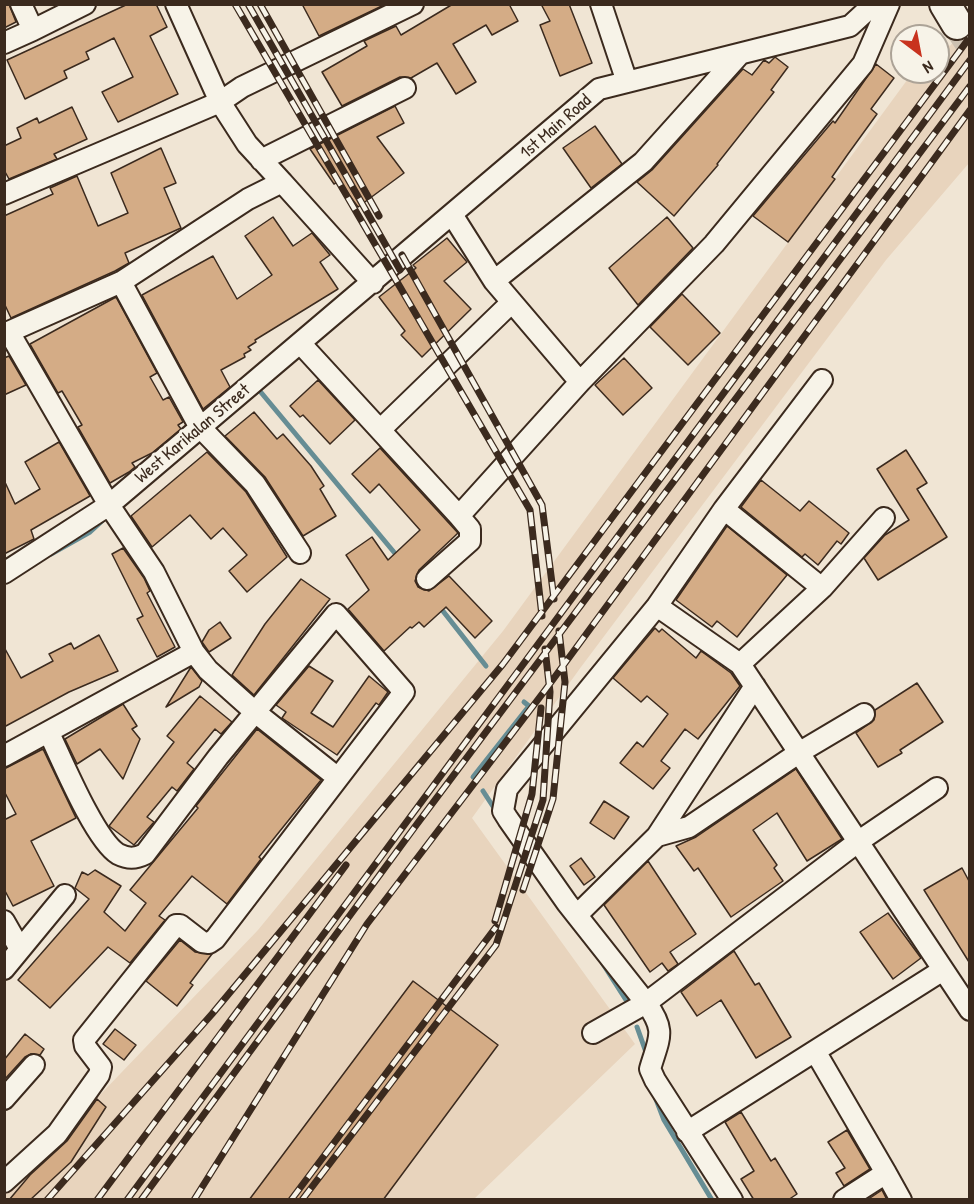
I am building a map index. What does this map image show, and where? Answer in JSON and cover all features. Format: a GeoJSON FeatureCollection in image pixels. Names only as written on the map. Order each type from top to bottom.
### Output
{"type":"FeatureCollection","features":[{"type":"Feature","properties":{"kind":"street"},"geometry":{"type":"LineString","coordinates":[[21,4],[33,30]]}},
{"type":"Feature","properties":{"kind":"street"},"geometry":{"type":"LineString","coordinates":[[4,43],[85,4]]}},
{"type":"Feature","properties":{"kind":"street"},"geometry":{"type":"LineString","coordinates":[[176,4],[220,102],[247,144],[373,283]]}},
{"type":"Feature","properties":{"kind":"street"},"geometry":{"type":"LineString","coordinates":[[4,194],[220,102],[242,87],[413,4]]}},
{"type":"Feature","properties":{"kind":"street"},"geometry":{"type":"LineString","coordinates":[[601,4],[627,82]]}},
{"type":"Feature","properties":{"kind":"street","name":"1st Main Road"},"geometry":{"type":"LineString","coordinates":[[373,283],[599,89],[850,26],[874,4]]}},
{"type":"Feature","properties":{"kind":"street"},"geometry":{"type":"LineString","coordinates":[[459,516],[580,382],[714,244],[862,64],[889,4]]}},
{"type":"Feature","properties":{"kind":"street"},"geometry":{"type":"LineString","coordinates":[[494,281],[643,162],[740,54]]}},
{"type":"Feature","properties":{"kind":"street"},"geometry":{"type":"LineString","coordinates":[[261,160],[405,88]]}},
{"type":"Feature","properties":{"kind":"street"},"geometry":{"type":"LineString","coordinates":[[282,182],[248,200],[121,282],[7,333],[109,505],[154,572],[194,652],[208,670],[255,712],[338,778]]}},
{"type":"Feature","properties":{"kind":"street"},"geometry":{"type":"LineString","coordinates":[[453,216],[494,281],[580,382]]}},
{"type":"Feature","properties":{"kind":"street"},"geometry":{"type":"LineString","coordinates":[[121,282],[200,426],[255,484],[300,553]]}},
{"type":"Feature","properties":{"kind":"street","name":"West Karikalan Street"},"geometry":{"type":"LineString","coordinates":[[4,573],[109,505],[200,426],[373,283]]}},
{"type":"Feature","properties":{"kind":"street"},"geometry":{"type":"LineString","coordinates":[[381,429],[512,302]]}},
{"type":"Feature","properties":{"kind":"street"},"geometry":{"type":"LineString","coordinates":[[301,344],[470,529],[470,541],[427,579]]}},
{"type":"Feature","properties":{"kind":"street"},"geometry":{"type":"LineString","coordinates":[[732,1200],[687,1132],[650,1069],[662,1035],[656,1017],[577,915],[508,819],[503,811],[504,801],[507,789],[657,606],[724,509],[822,380]]}},
{"type":"Feature","properties":{"kind":"street"},"geometry":{"type":"LineString","coordinates":[[724,509],[822,588]]}},
{"type":"Feature","properties":{"kind":"street"},"geometry":{"type":"LineString","coordinates":[[740,664],[822,588],[884,518]]}},
{"type":"Feature","properties":{"kind":"street"},"geometry":{"type":"LineString","coordinates":[[657,606],[740,664],[860,841],[969,1010]]}},
{"type":"Feature","properties":{"kind":"street"},"geometry":{"type":"LineString","coordinates":[[4,1182],[57,1134],[99,1075],[100,1067],[85,1046],[84,1040],[176,926],[180,925],[202,942],[209,944],[215,939],[404,692],[336,614],[255,712],[145,854],[136,858],[128,858],[116,853],[94,823],[49,733]]}},
{"type":"Feature","properties":{"kind":"street"},"geometry":{"type":"LineString","coordinates":[[4,756],[194,652]]}},
{"type":"Feature","properties":{"kind":"street"},"geometry":{"type":"LineString","coordinates":[[577,915],[657,837],[755,686]]}},
{"type":"Feature","properties":{"kind":"street"},"geometry":{"type":"LineString","coordinates":[[657,837],[689,827],[800,752],[864,714]]}},
{"type":"Feature","properties":{"kind":"street"},"geometry":{"type":"LineString","coordinates":[[593,1033],[646,1003],[860,841],[937,788]]}},
{"type":"Feature","properties":{"kind":"street"},"geometry":{"type":"LineString","coordinates":[[4,969],[65,895]]}},
{"type":"Feature","properties":{"kind":"street"},"geometry":{"type":"LineString","coordinates":[[4,921],[20,949]]}},
{"type":"Feature","properties":{"kind":"street"},"geometry":{"type":"LineString","coordinates":[[687,1132],[943,970]]}},
{"type":"Feature","properties":{"kind":"street"},"geometry":{"type":"LineString","coordinates":[[814,1051],[901,1200]]}},
{"type":"Feature","properties":{"kind":"street"},"geometry":{"type":"LineString","coordinates":[[4,1099],[34,1065]]}},
{"type":"Feature","properties":{"kind":"street"},"geometry":{"type":"LineString","coordinates":[[844,1200],[886,1173]]}},
{"type":"Feature","properties":{"kind":"shaded area"},"geometry":{"type":"Polygon","coordinates":[[[969,22],[969,163],[886,260],[581,667],[472,818],[635,1044],[474,1199],[5,1200],[5,1194],[258,930],[503,631],[904,84],[950,84],[950,46],[969,22]]]}},
{"type":"Feature","properties":{"kind":"building"},"geometry":{"type":"Polygon","coordinates":[[[4,4],[9,4],[16,22],[4,28],[4,4]]]}},
{"type":"Feature","properties":{"kind":"building"},"geometry":{"type":"Polygon","coordinates":[[[128,4],[156,4],[167,27],[150,36],[178,94],[118,122],[102,92],[133,77],[114,38],[86,52],[89,59],[64,71],[67,78],[25,99],[7,60],[128,4]]]}},
{"type":"Feature","properties":{"kind":"building"},"geometry":{"type":"Polygon","coordinates":[[[302,4],[384,4],[384,5],[319,36],[302,4]]]}},
{"type":"Feature","properties":{"kind":"building"},"geometry":{"type":"Polygon","coordinates":[[[453,4],[509,4],[518,21],[492,35],[486,25],[453,44],[476,82],[456,94],[437,63],[411,78],[400,77],[342,106],[322,72],[367,46],[364,41],[396,26],[401,35],[453,4]]]}},
{"type":"Feature","properties":{"kind":"building"},"geometry":{"type":"Polygon","coordinates":[[[541,4],[569,4],[592,63],[560,76],[540,25],[550,21],[541,4]]]}},
{"type":"Feature","properties":{"kind":"building"},"geometry":{"type":"Polygon","coordinates":[[[775,57],[788,67],[771,90],[774,92],[718,165],[674,216],[637,182],[652,170],[743,69],[752,75],[764,60],[769,63],[775,57]]]}},
{"type":"Feature","properties":{"kind":"building"},"geometry":{"type":"Polygon","coordinates":[[[876,64],[890,75],[890,83],[871,109],[877,114],[832,177],[835,179],[788,242],[753,216],[833,121],[835,123],[876,64]]]}},
{"type":"Feature","properties":{"kind":"building"},"geometry":{"type":"Polygon","coordinates":[[[395,106],[404,123],[377,137],[404,173],[358,207],[339,181],[334,184],[310,149],[395,106]]]}},
{"type":"Feature","properties":{"kind":"building"},"geometry":{"type":"Polygon","coordinates":[[[72,107],[87,139],[54,154],[57,159],[9,179],[4,170],[4,146],[21,138],[17,128],[37,118],[39,123],[72,107]]]}},
{"type":"Feature","properties":{"kind":"building"},"geometry":{"type":"Polygon","coordinates":[[[595,126],[622,164],[591,188],[563,148],[595,126]]]}},
{"type":"Feature","properties":{"kind":"building"},"geometry":{"type":"Polygon","coordinates":[[[161,148],[176,183],[164,188],[181,228],[125,253],[129,263],[115,271],[11,318],[4,303],[4,216],[53,194],[50,188],[77,176],[98,226],[128,213],[111,173],[161,148]]]}},
{"type":"Feature","properties":{"kind":"building"},"geometry":{"type":"Polygon","coordinates":[[[273,217],[293,246],[312,233],[330,255],[320,262],[338,289],[255,340],[256,342],[248,347],[251,350],[244,354],[245,357],[221,370],[230,387],[203,409],[142,295],[213,256],[237,299],[272,275],[245,236],[273,217]]]}},
{"type":"Feature","properties":{"kind":"building"},"geometry":{"type":"Polygon","coordinates":[[[667,217],[693,248],[638,305],[609,268],[667,217]]]}},
{"type":"Feature","properties":{"kind":"building"},"geometry":{"type":"Polygon","coordinates":[[[447,238],[467,262],[444,281],[471,309],[422,357],[401,335],[405,331],[379,297],[416,268],[413,265],[447,238]]]}},
{"type":"Feature","properties":{"kind":"building"},"geometry":{"type":"Polygon","coordinates":[[[682,294],[720,333],[688,365],[650,327],[682,294]]]}},
{"type":"Feature","properties":{"kind":"building"},"geometry":{"type":"Polygon","coordinates":[[[116,297],[157,373],[150,377],[163,400],[169,397],[183,422],[178,425],[181,429],[152,453],[132,463],[135,467],[129,472],[110,483],[78,427],[82,425],[62,391],[58,393],[30,344],[116,297]]]}},
{"type":"Feature","properties":{"kind":"building"},"geometry":{"type":"Polygon","coordinates":[[[9,356],[26,385],[4,395],[4,358],[9,356]]]}},
{"type":"Feature","properties":{"kind":"building"},"geometry":{"type":"Polygon","coordinates":[[[624,358],[652,388],[623,415],[595,385],[624,358]]]}},
{"type":"Feature","properties":{"kind":"building"},"geometry":{"type":"Polygon","coordinates":[[[318,380],[355,420],[330,444],[303,415],[300,417],[290,406],[318,380]]]}},
{"type":"Feature","properties":{"kind":"building"},"geometry":{"type":"Polygon","coordinates":[[[254,412],[277,439],[283,434],[311,466],[324,486],[320,489],[336,516],[303,536],[265,477],[225,436],[254,412]]]}},
{"type":"Feature","properties":{"kind":"building"},"geometry":{"type":"Polygon","coordinates":[[[59,442],[90,496],[31,530],[34,539],[4,554],[4,480],[15,504],[40,489],[25,462],[59,442]]]}},
{"type":"Feature","properties":{"kind":"building"},"geometry":{"type":"Polygon","coordinates":[[[380,448],[458,533],[419,570],[415,581],[418,587],[429,591],[449,576],[492,621],[475,638],[446,607],[424,627],[419,622],[412,628],[410,627],[384,651],[348,609],[369,590],[346,555],[372,537],[388,560],[420,530],[379,484],[370,493],[352,474],[380,448]]]}},
{"type":"Feature","properties":{"kind":"building"},"geometry":{"type":"Polygon","coordinates":[[[906,450],[927,483],[917,489],[947,537],[878,580],[864,558],[885,535],[909,520],[877,469],[906,450]]]}},
{"type":"Feature","properties":{"kind":"building"},"geometry":{"type":"Polygon","coordinates":[[[207,452],[246,492],[287,557],[247,592],[229,571],[247,555],[223,528],[211,539],[190,515],[152,547],[131,516],[207,452]]]}},
{"type":"Feature","properties":{"kind":"building"},"geometry":{"type":"Polygon","coordinates":[[[761,480],[800,511],[809,501],[849,533],[841,544],[837,541],[818,565],[805,554],[802,557],[741,507],[761,480]]]}},
{"type":"Feature","properties":{"kind":"building"},"geometry":{"type":"Polygon","coordinates":[[[727,526],[787,575],[737,637],[717,621],[712,627],[676,600],[727,526]]]}},
{"type":"Feature","properties":{"kind":"building"},"geometry":{"type":"Polygon","coordinates":[[[123,548],[144,578],[150,591],[147,593],[175,647],[157,657],[137,619],[143,616],[112,554],[123,548]]]}},
{"type":"Feature","properties":{"kind":"building"},"geometry":{"type":"Polygon","coordinates":[[[301,579],[330,599],[254,695],[232,675],[265,624],[301,579]]]}},
{"type":"Feature","properties":{"kind":"building"},"geometry":{"type":"Polygon","coordinates":[[[220,622],[231,638],[209,652],[202,642],[209,630],[220,622]]]}},
{"type":"Feature","properties":{"kind":"building"},"geometry":{"type":"Polygon","coordinates":[[[655,628],[659,632],[662,629],[696,658],[701,651],[731,673],[740,686],[698,739],[685,729],[661,761],[670,768],[653,789],[620,763],[637,742],[643,747],[668,714],[647,696],[641,702],[613,678],[655,628]]]}},
{"type":"Feature","properties":{"kind":"building"},"geometry":{"type":"Polygon","coordinates":[[[99,635],[118,671],[69,692],[4,727],[4,647],[21,678],[53,661],[49,654],[71,643],[74,649],[99,635]]]}},
{"type":"Feature","properties":{"kind":"building"},"geometry":{"type":"Polygon","coordinates":[[[309,666],[333,681],[311,713],[333,727],[369,676],[388,692],[379,705],[376,703],[337,755],[282,718],[286,712],[276,705],[309,666]]]}},
{"type":"Feature","properties":{"kind":"building"},"geometry":{"type":"Polygon","coordinates":[[[191,667],[202,681],[199,687],[166,707],[191,667]]]}},
{"type":"Feature","properties":{"kind":"building"},"geometry":{"type":"Polygon","coordinates":[[[917,683],[943,722],[900,750],[902,753],[878,767],[856,733],[874,720],[875,710],[917,683]]]}},
{"type":"Feature","properties":{"kind":"building"},"geometry":{"type":"Polygon","coordinates":[[[200,696],[232,722],[221,734],[215,729],[187,763],[194,769],[177,791],[172,787],[147,817],[154,822],[134,845],[109,826],[174,742],[167,736],[200,696]]]}},
{"type":"Feature","properties":{"kind":"building"},"geometry":{"type":"Polygon","coordinates":[[[123,704],[137,726],[132,729],[140,739],[123,779],[100,749],[77,764],[65,739],[123,704]]]}},
{"type":"Feature","properties":{"kind":"building"},"geometry":{"type":"Polygon","coordinates":[[[257,729],[321,780],[259,857],[261,859],[227,904],[192,876],[159,916],[165,920],[130,963],[108,947],[50,1008],[18,980],[89,899],[75,888],[82,872],[88,875],[95,870],[121,886],[104,912],[125,931],[146,903],[130,890],[198,808],[196,806],[257,729]]]}},
{"type":"Feature","properties":{"kind":"building"},"geometry":{"type":"Polygon","coordinates":[[[43,749],[76,818],[31,841],[54,886],[13,906],[4,889],[4,820],[16,814],[4,791],[4,769],[43,749]]]}},
{"type":"Feature","properties":{"kind":"building"},"geometry":{"type":"Polygon","coordinates":[[[796,769],[842,839],[807,861],[777,813],[753,830],[777,865],[774,868],[783,881],[731,917],[698,868],[694,871],[676,846],[696,837],[796,769]]]}},
{"type":"Feature","properties":{"kind":"building"},"geometry":{"type":"Polygon","coordinates":[[[604,801],[629,817],[614,839],[590,823],[604,801]]]}},
{"type":"Feature","properties":{"kind":"building"},"geometry":{"type":"Polygon","coordinates":[[[581,858],[595,877],[584,885],[570,866],[581,858]]]}},
{"type":"Feature","properties":{"kind":"building"},"geometry":{"type":"Polygon","coordinates":[[[648,861],[696,934],[670,952],[678,964],[668,971],[662,963],[650,972],[604,905],[648,861]]]}},
{"type":"Feature","properties":{"kind":"building"},"geometry":{"type":"Polygon","coordinates":[[[962,868],[969,881],[969,962],[924,890],[962,868]]]}},
{"type":"Feature","properties":{"kind":"building"},"geometry":{"type":"Polygon","coordinates":[[[888,913],[921,958],[893,979],[860,932],[888,913]]]}},
{"type":"Feature","properties":{"kind":"building"},"geometry":{"type":"Polygon","coordinates":[[[180,940],[195,952],[212,954],[190,983],[193,985],[177,1006],[146,981],[180,940]]]}},
{"type":"Feature","properties":{"kind":"building"},"geometry":{"type":"Polygon","coordinates":[[[734,951],[755,985],[759,983],[791,1037],[756,1058],[721,1000],[697,1016],[681,992],[734,951]]]}},
{"type":"Feature","properties":{"kind":"building"},"geometry":{"type":"Polygon","coordinates":[[[413,981],[498,1045],[383,1200],[249,1200],[413,981]]]}},
{"type":"Feature","properties":{"kind":"building"},"geometry":{"type":"Polygon","coordinates":[[[115,1029],[136,1045],[124,1060],[103,1044],[115,1029]]]}},
{"type":"Feature","properties":{"kind":"building"},"geometry":{"type":"Polygon","coordinates":[[[25,1034],[44,1049],[40,1055],[31,1054],[25,1057],[4,1080],[4,1060],[25,1034]]]}},
{"type":"Feature","properties":{"kind":"building"},"geometry":{"type":"Polygon","coordinates":[[[97,1099],[106,1107],[71,1162],[30,1200],[9,1200],[30,1175],[67,1141],[97,1099]]]}},
{"type":"Feature","properties":{"kind":"building"},"geometry":{"type":"Polygon","coordinates":[[[741,1112],[771,1161],[775,1158],[797,1194],[788,1200],[754,1200],[741,1179],[754,1171],[725,1122],[741,1112]]]}},
{"type":"Feature","properties":{"kind":"building"},"geometry":{"type":"Polygon","coordinates":[[[847,1130],[870,1169],[844,1186],[836,1173],[845,1168],[828,1142],[847,1130]]]}},
{"type":"Feature","properties":{"kind":"building"},"geometry":{"type":"Polygon","coordinates":[[[882,1190],[887,1200],[867,1200],[882,1190]]]}},
{"type":"Feature","properties":{"kind":"waterway"},"geometry":{"type":"LineString","coordinates":[[254,394],[259,390],[398,557]]}},
{"type":"Feature","properties":{"kind":"waterway"},"geometry":{"type":"LineString","coordinates":[[51,554],[90,532],[102,521]]}},
{"type":"Feature","properties":{"kind":"waterway"},"geometry":{"type":"LineString","coordinates":[[439,606],[486,666]]}},
{"type":"Feature","properties":{"kind":"waterway"},"geometry":{"type":"LineString","coordinates":[[473,777],[529,706],[524,702]]}},
{"type":"Feature","properties":{"kind":"waterway"},"geometry":{"type":"LineString","coordinates":[[483,791],[496,811]]}},
{"type":"Feature","properties":{"kind":"waterway"},"geometry":{"type":"LineString","coordinates":[[603,964],[626,1000]]}},
{"type":"Feature","properties":{"kind":"waterway"},"geometry":{"type":"LineString","coordinates":[[637,1027],[647,1055]]}},
{"type":"Feature","properties":{"kind":"waterway"},"geometry":{"type":"LineString","coordinates":[[654,1094],[664,1120],[712,1200]]}},
{"type":"Feature","properties":{"kind":"tunnel"},"geometry":{"type":"LineString","coordinates":[[957,24],[970,43]]}},
{"type":"Feature","properties":{"kind":"railway"},"geometry":{"type":"LineString","coordinates":[[235,4],[530,510],[542,616]]}},
{"type":"Feature","properties":{"kind":"railway"},"geometry":{"type":"LineString","coordinates":[[248,4],[400,270]]}},
{"type":"Feature","properties":{"kind":"railway"},"geometry":{"type":"LineString","coordinates":[[260,4],[379,216]]}},
{"type":"Feature","properties":{"kind":"railway"},"geometry":{"type":"LineString","coordinates":[[47,1200],[212,1014],[503,664],[970,37]]}},
{"type":"Feature","properties":{"kind":"railway"},"geometry":{"type":"LineString","coordinates":[[127,1200],[970,60]]}},
{"type":"Feature","properties":{"kind":"railway"},"geometry":{"type":"LineString","coordinates":[[141,1200],[417,824],[970,86]]}},
{"type":"Feature","properties":{"kind":"railway"},"geometry":{"type":"LineString","coordinates":[[194,1200],[367,924],[546,689],[970,110]]}},
{"type":"Feature","properties":{"kind":"railway"},"geometry":{"type":"LineString","coordinates":[[402,255],[542,505],[554,599]]}},
{"type":"Feature","properties":{"kind":"railway"},"geometry":{"type":"LineString","coordinates":[[523,890],[553,799],[565,682],[559,631]]}},
{"type":"Feature","properties":{"kind":"railway"},"geometry":{"type":"LineString","coordinates":[[302,1200],[496,945],[543,800],[550,692],[545,649]]}},
{"type":"Feature","properties":{"kind":"railway"},"geometry":{"type":"LineString","coordinates":[[495,921],[532,794],[541,708]]}},
{"type":"Feature","properties":{"kind":"railway"},"geometry":{"type":"LineString","coordinates":[[97,1200],[346,865]]}},
{"type":"Feature","properties":{"kind":"railway"},"geometry":{"type":"LineString","coordinates":[[291,1200],[496,927]]}}]}
